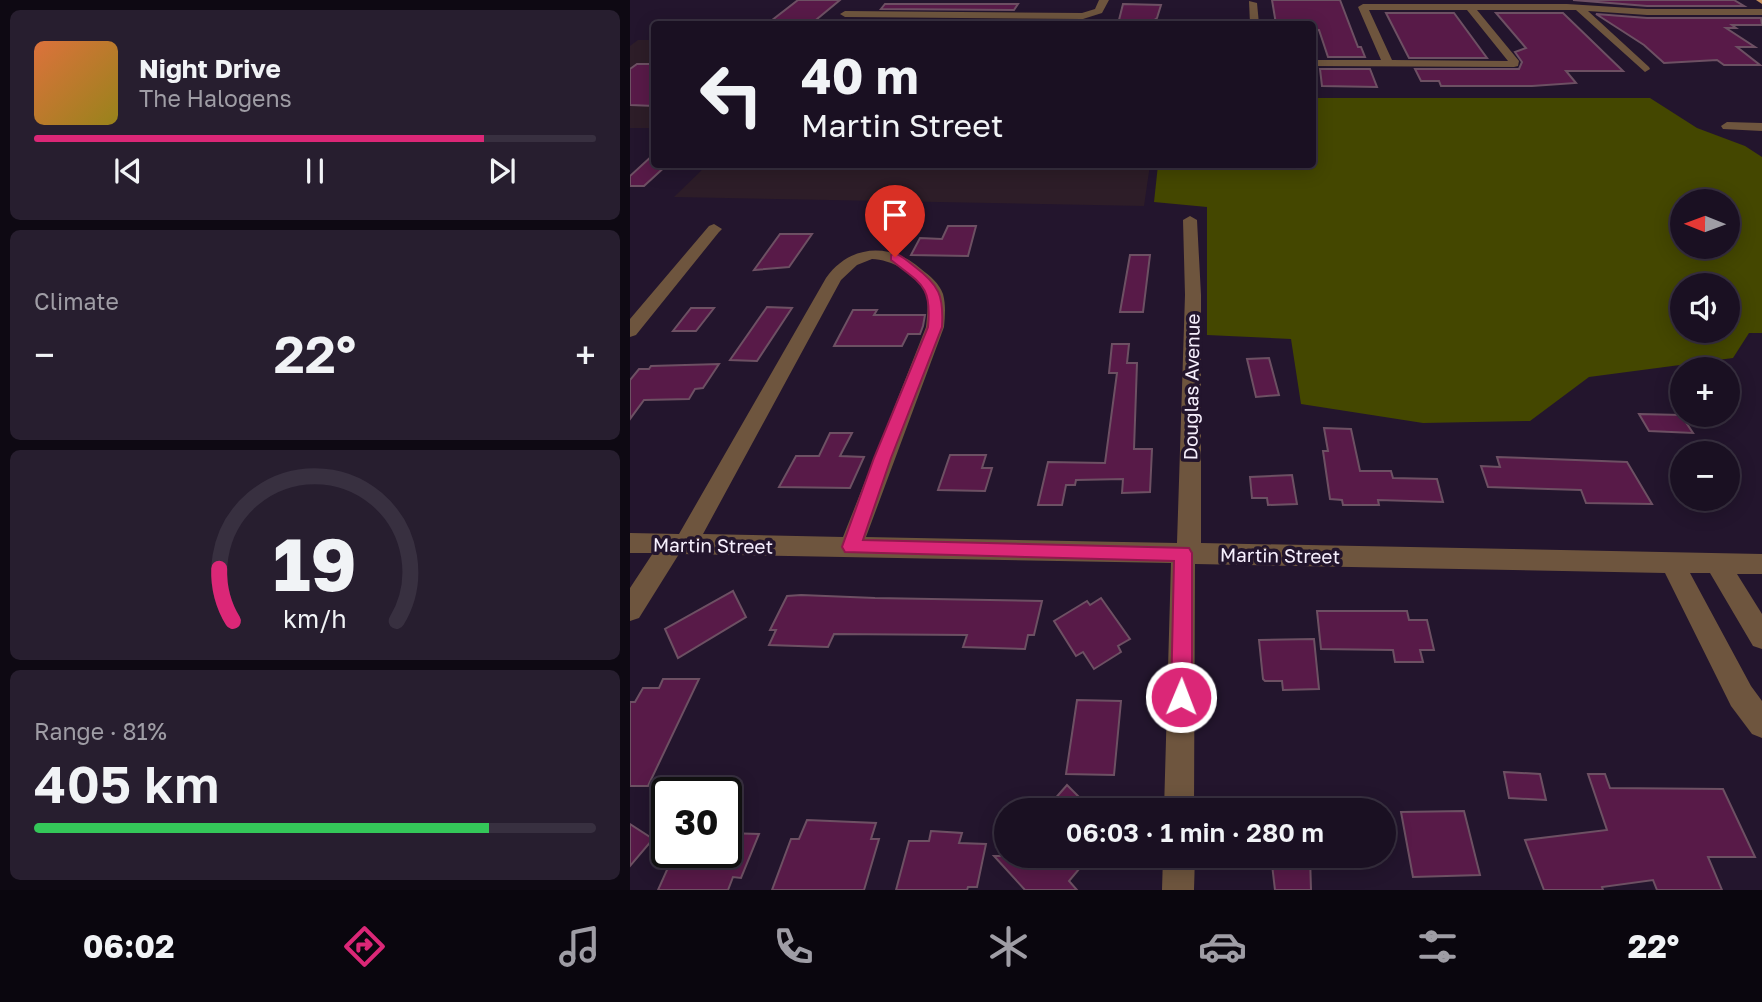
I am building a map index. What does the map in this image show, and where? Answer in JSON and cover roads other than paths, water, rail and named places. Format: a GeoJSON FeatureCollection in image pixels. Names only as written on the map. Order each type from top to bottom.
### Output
{"type":"FeatureCollection","features":[{"type":"Feature","properties":{"kind":"street"},"geometry":{"type":"LineString","coordinates":[[860,0],[842,17],[1090,15],[1101,10],[1104,0]]}},
{"type":"Feature","properties":{"kind":"street"},"geometry":{"type":"LineString","coordinates":[[1252,3],[1255,21]]}},
{"type":"Feature","properties":{"kind":"street"},"geometry":{"type":"LineString","coordinates":[[1388,64],[1363,7],[1762,12]]}},
{"type":"Feature","properties":{"kind":"street"},"geometry":{"type":"LineString","coordinates":[[1316,63],[1514,64],[1470,7]]}},
{"type":"Feature","properties":{"kind":"street"},"geometry":{"type":"LineString","coordinates":[[1579,8],[1645,69]]}},
{"type":"Feature","properties":{"kind":"street"},"geometry":{"type":"LineString","coordinates":[[1727,126],[1762,127]]}},
{"type":"Feature","properties":{"kind":"street","name":"Douglas Avenue"},"geometry":{"type":"LineString","coordinates":[[1179,798],[1193,295],[1190,220]]}},
{"type":"Feature","properties":{"kind":"street"},"geometry":{"type":"LineString","coordinates":[[630,331],[714,229]]}},
{"type":"Feature","properties":{"kind":"street"},"geometry":{"type":"LineString","coordinates":[[630,610],[679,544],[834,278],[843,266],[852,260],[882,254],[904,262],[933,290],[935,327],[851,547]]}},
{"type":"Feature","properties":{"kind":"street","name":"Martin Street"},"geometry":{"type":"LineString","coordinates":[[630,543],[1762,564]]}},
{"type":"Feature","properties":{"kind":"street"},"geometry":{"type":"LineString","coordinates":[[1672,562],[1741,696],[1762,723]]}},
{"type":"Feature","properties":{"kind":"street"},"geometry":{"type":"LineString","coordinates":[[1717,563],[1762,637]]}},
{"type":"Feature","properties":{"kind":"street"},"geometry":{"type":"LineString","coordinates":[[1178,890],[1179,868]]}}]}
